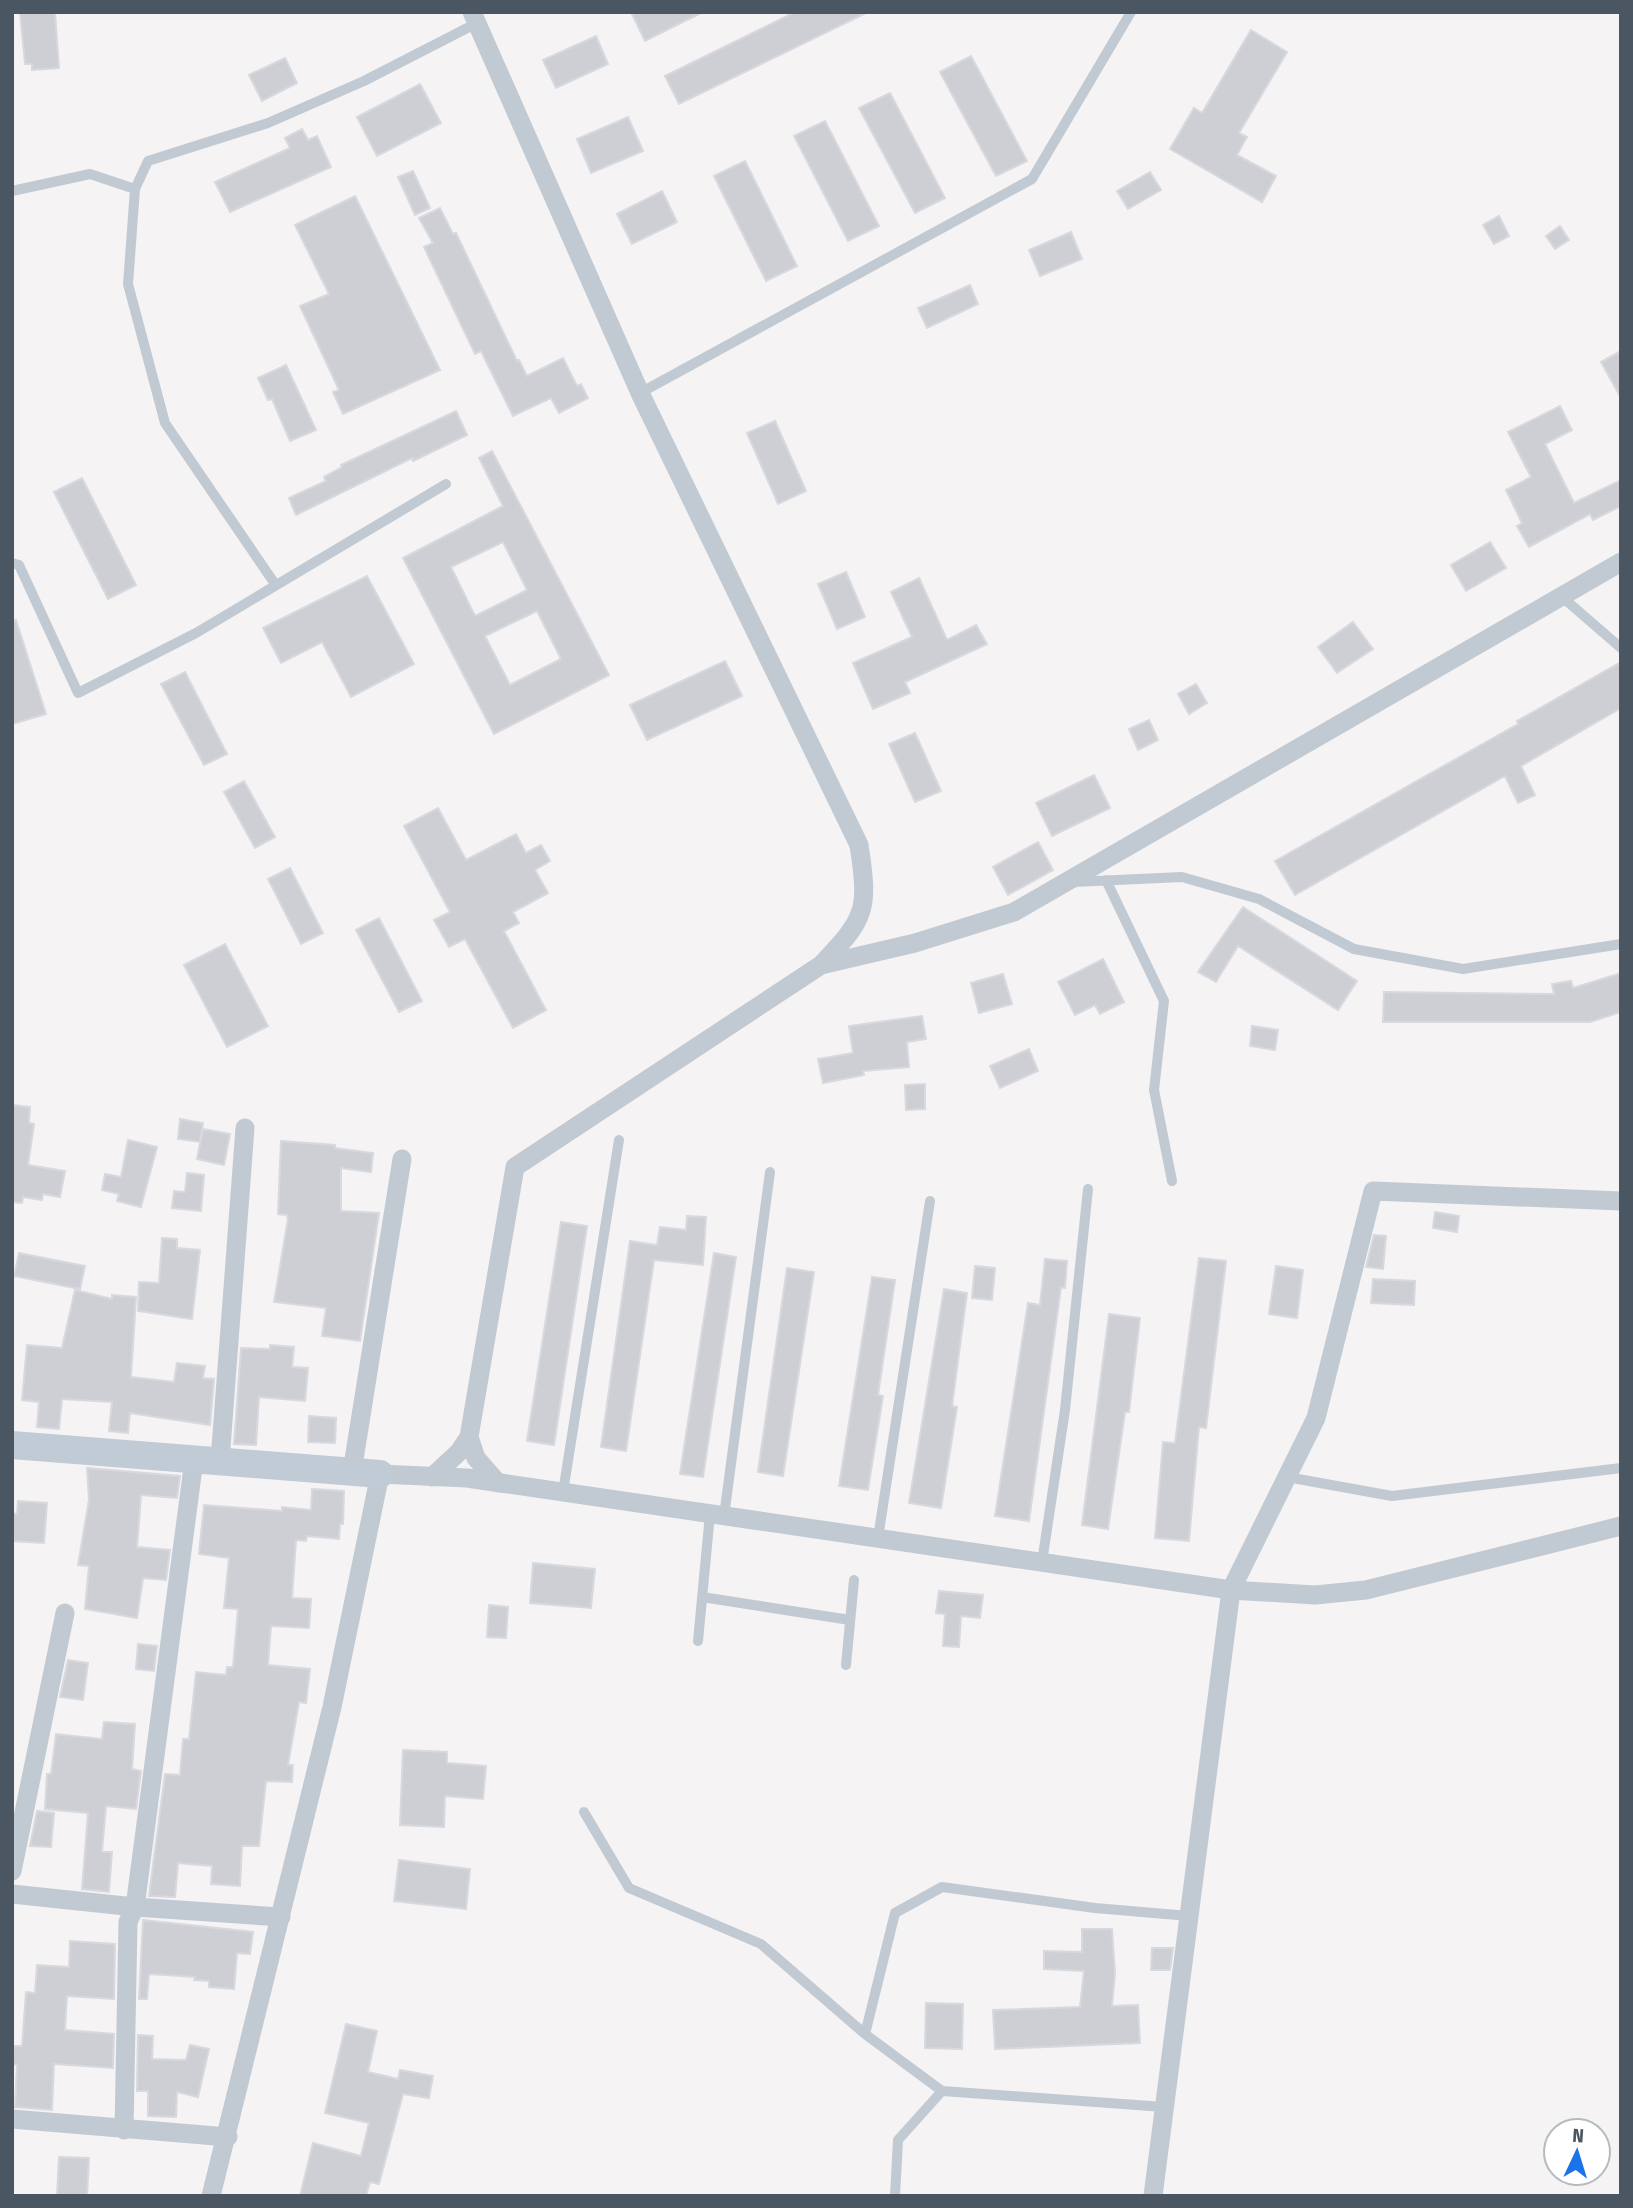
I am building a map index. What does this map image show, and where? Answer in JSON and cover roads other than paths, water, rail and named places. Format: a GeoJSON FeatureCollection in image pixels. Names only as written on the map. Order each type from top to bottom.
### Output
{"type":"FeatureCollection","features":[{"type":"Feature","properties":{"kind":"main road"},"geometry":{"type":"LineString","coordinates":[[12,1446],[366,1473]]}},
{"type":"Feature","properties":{"kind":"street"},"geometry":{"type":"LineString","coordinates":[[432,1477],[459,1452],[469,1437],[515,1167],[821,965],[855,929],[866,890],[859,845],[640,393],[475,18]]}},
{"type":"Feature","properties":{"kind":"street"},"geometry":{"type":"LineString","coordinates":[[821,965],[915,943],[1014,912],[1621,562]]}},
{"type":"Feature","properties":{"kind":"street"},"geometry":{"type":"LineString","coordinates":[[124,2130],[128,1922],[135,1907],[207,1461],[245,1128]]}},
{"type":"Feature","properties":{"kind":"street"},"geometry":{"type":"LineString","coordinates":[[211,2196],[228,2137],[331,1707],[366,1473],[402,1159]]}},
{"type":"Feature","properties":{"kind":"street"},"geometry":{"type":"LineString","coordinates":[[1153,2196],[1231,1590],[1316,1418],[1373,1191],[1621,1201]]}},
{"type":"Feature","properties":{"kind":"street"},"geometry":{"type":"LineString","coordinates":[[469,1437],[476,1458],[498,1483]]}},
{"type":"Feature","properties":{"kind":"street"},"geometry":{"type":"LineString","coordinates":[[366,1473],[498,1483],[1231,1590],[1315,1595],[1366,1590],[1621,1526]]}},
{"type":"Feature","properties":{"kind":"street"},"geometry":{"type":"LineString","coordinates":[[12,1871],[65,1613]]}},
{"type":"Feature","properties":{"kind":"street"},"geometry":{"type":"LineString","coordinates":[[12,1894],[135,1907],[281,1917]]}},
{"type":"Feature","properties":{"kind":"street"},"geometry":{"type":"LineString","coordinates":[[12,2119],[228,2137]]}},
{"type":"Feature","properties":{"kind":"lane"},"geometry":{"type":"LineString","coordinates":[[640,393],[1032,179],[1131,12]]}},
{"type":"Feature","properties":{"kind":"lane"},"geometry":{"type":"LineString","coordinates":[[275,584],[165,423],[128,284],[135,189],[148,161],[268,123],[364,81],[475,18]]}},
{"type":"Feature","properties":{"kind":"lane"},"geometry":{"type":"LineString","coordinates":[[12,191],[90,174],[135,189]]}},
{"type":"Feature","properties":{"kind":"lane"},"geometry":{"type":"LineString","coordinates":[[12,563],[19,565],[78,693],[196,633],[446,484]]}},
{"type":"Feature","properties":{"kind":"lane"},"geometry":{"type":"LineString","coordinates":[[1561,596],[1621,648]]}},
{"type":"Feature","properties":{"kind":"lane"},"geometry":{"type":"LineString","coordinates":[[1065,882],[1182,877],[1259,899],[1354,949],[1463,969],[1621,944]]}},
{"type":"Feature","properties":{"kind":"lane"},"geometry":{"type":"LineString","coordinates":[[1106,880],[1164,1001],[1154,1090],[1172,1181]]}},
{"type":"Feature","properties":{"kind":"lane"},"geometry":{"type":"LineString","coordinates":[[563,1492],[619,1140]]}},
{"type":"Feature","properties":{"kind":"lane"},"geometry":{"type":"LineString","coordinates":[[698,1641],[702,1597],[770,1172]]}},
{"type":"Feature","properties":{"kind":"lane"},"geometry":{"type":"LineString","coordinates":[[1042,1562],[1065,1410],[1088,1189]]}},
{"type":"Feature","properties":{"kind":"lane"},"geometry":{"type":"LineString","coordinates":[[878,1538],[930,1201]]}},
{"type":"Feature","properties":{"kind":"lane"},"geometry":{"type":"LineString","coordinates":[[1287,1477],[1392,1496],[1621,1468]]}},
{"type":"Feature","properties":{"kind":"lane"},"geometry":{"type":"LineString","coordinates":[[846,1665],[854,1580]]}},
{"type":"Feature","properties":{"kind":"lane"},"geometry":{"type":"LineString","coordinates":[[702,1597],[850,1620]]}},
{"type":"Feature","properties":{"kind":"lane"},"geometry":{"type":"LineString","coordinates":[[584,1812],[629,1888],[761,1944],[865,2035],[942,2091],[1164,2107]]}},
{"type":"Feature","properties":{"kind":"lane"},"geometry":{"type":"LineString","coordinates":[[865,2035],[895,1913],[942,1887],[1095,1908],[1189,1916]]}},
{"type":"Feature","properties":{"kind":"lane"},"geometry":{"type":"LineString","coordinates":[[895,2196],[898,2140],[942,2091]]}}]}
